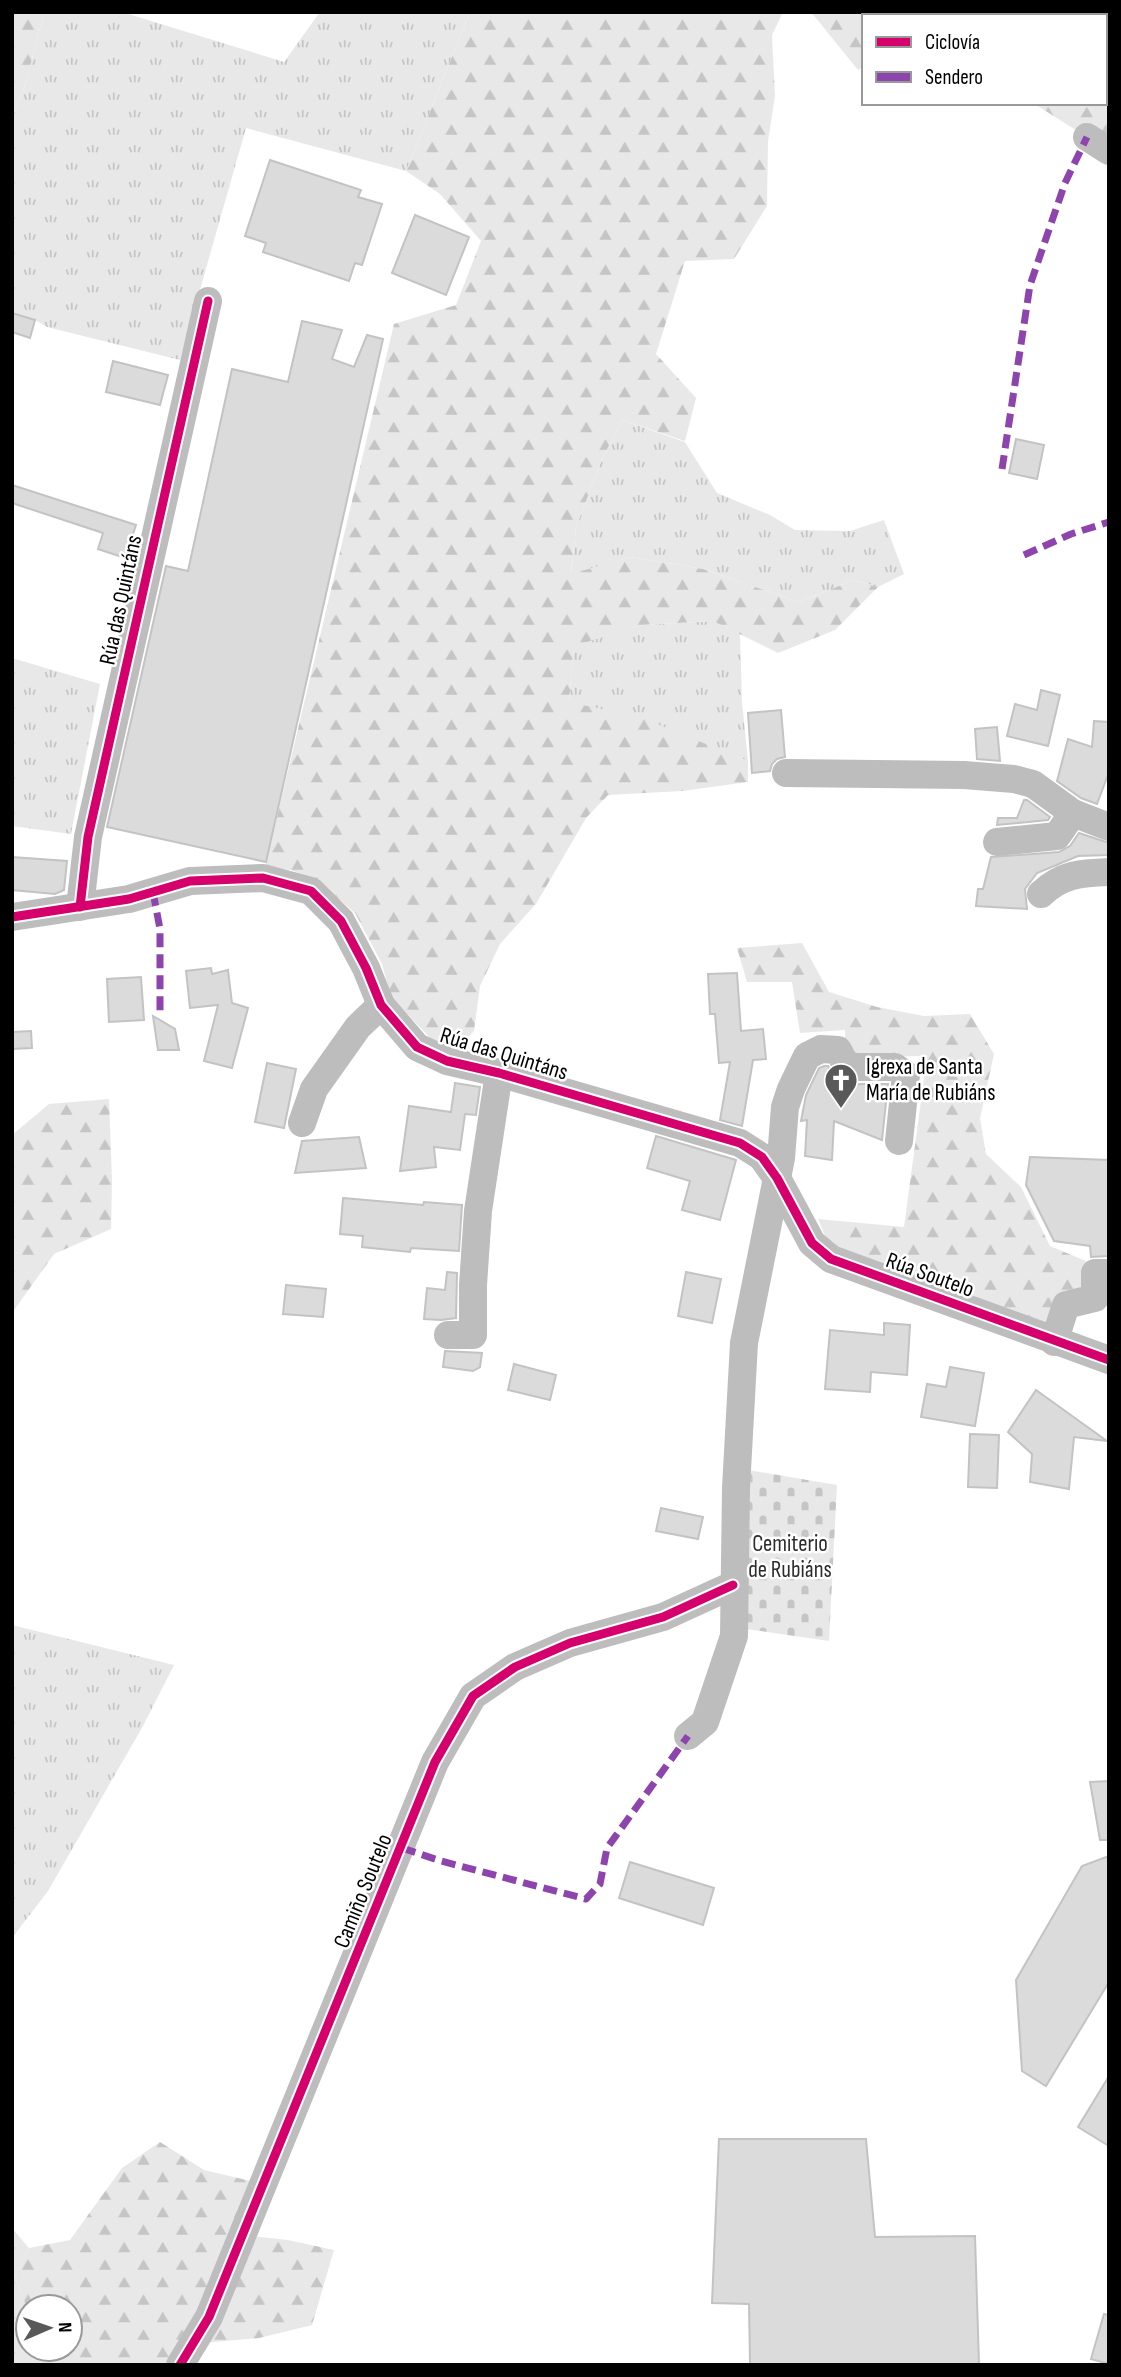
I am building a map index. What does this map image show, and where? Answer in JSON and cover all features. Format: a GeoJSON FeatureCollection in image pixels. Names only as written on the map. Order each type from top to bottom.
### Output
{"type":"FeatureCollection","features":[{"type":"Feature","properties":{"kind":"street","name":"Rúa das Quintáns"},"geometry":{"type":"LineString","coordinates":[[80,907],[88,836],[208,301]]}},
{"type":"Feature","properties":{"kind":"street"},"geometry":{"type":"LineString","coordinates":[[786,773],[964,775],[1014,779],[1033,784],[1073,813],[1109,827]]}},
{"type":"Feature","properties":{"kind":"street"},"geometry":{"type":"LineString","coordinates":[[997,842],[1057,836],[1073,813]]}},
{"type":"Feature","properties":{"kind":"street"},"geometry":{"type":"LineString","coordinates":[[1041,894],[1054,881],[1085,873],[1109,872]]}},
{"type":"Feature","properties":{"kind":"street","name":"Rúa das Quintáns"},"geometry":{"type":"LineString","coordinates":[[12,918],[129,899],[190,881],[263,878],[311,891],[341,921],[366,968],[380,1005],[417,1047],[447,1061],[499,1073],[740,1143],[762,1157],[777,1178]]}},
{"type":"Feature","properties":{"kind":"street"},"geometry":{"type":"LineString","coordinates":[[302,1123],[314,1088],[358,1027],[380,1005]]}},
{"type":"Feature","properties":{"kind":"street"},"geometry":{"type":"LineString","coordinates":[[688,1736],[705,1722],[734,1636],[733,1585],[744,1343],[777,1178],[785,1107],[807,1056],[821,1049],[838,1050],[847,1068],[895,1067],[906,1075],[899,1141]]}},
{"type":"Feature","properties":{"kind":"street","name":"Rúa das Quintáns"},"geometry":{"type":"LineString","coordinates":[[448,1335],[473,1335],[478,1211],[499,1073]]}},
{"type":"Feature","properties":{"kind":"street","name":"Rúa Soutelo"},"geometry":{"type":"LineString","coordinates":[[777,1178],[812,1243],[831,1259],[1109,1360]]}},
{"type":"Feature","properties":{"kind":"street"},"geometry":{"type":"LineString","coordinates":[[1054,1342],[1066,1306],[1095,1298],[1095,1273],[1109,1273]]}},
{"type":"Feature","properties":{"kind":"street","name":"Camiño Soutelo"},"geometry":{"type":"LineString","coordinates":[[180,2365],[209,2317],[435,1762],[473,1696],[515,1667],[570,1643],[663,1617],[733,1585]]}},
{"type":"Feature","properties":{"kind":"green space"},"geometry":{"type":"Polygon","coordinates":[[[12,12],[44,12],[25,86],[12,117],[12,12]]]}},
{"type":"Feature","properties":{"kind":"green space"},"geometry":{"type":"Polygon","coordinates":[[[44,12],[122,12],[284,62],[320,12],[470,12],[406,171],[246,128],[180,360],[47,327],[12,313],[12,117],[25,86],[44,12]]]}},
{"type":"Feature","properties":{"kind":"green space"},"geometry":{"type":"Polygon","coordinates":[[[470,12],[783,12],[772,35],[775,96],[768,141],[767,206],[734,259],[685,261],[656,354],[696,398],[685,441],[622,420],[602,459],[576,527],[571,574],[630,557],[703,569],[799,602],[854,580],[878,587],[835,630],[778,653],[713,621],[642,625],[574,646],[569,702],[642,718],[748,761],[748,782],[682,791],[608,795],[586,818],[536,904],[500,944],[480,986],[474,1031],[453,1053],[435,1043],[391,997],[382,964],[355,913],[318,881],[291,870],[265,868],[394,324],[456,305],[481,241],[440,194],[406,171],[470,12]]]}},
{"type":"Feature","properties":{"kind":"green space"},"geometry":{"type":"Polygon","coordinates":[[[811,12],[1109,12],[1109,151],[1036,105],[1107,105],[1107,14],[862,14],[862,68],[858,70],[811,12]]]}},
{"type":"Feature","properties":{"kind":"green space"},"geometry":{"type":"Polygon","coordinates":[[[622,420],[685,442],[717,493],[770,515],[795,530],[850,531],[884,520],[904,574],[878,587],[854,580],[799,602],[703,569],[630,557],[571,575],[576,527],[602,459],[622,420]]]}},
{"type":"Feature","properties":{"kind":"green space"},"geometry":{"type":"Polygon","coordinates":[[[713,621],[740,634],[742,702],[748,761],[569,702],[574,645],[642,625],[713,621]]]}},
{"type":"Feature","properties":{"kind":"green space"},"geometry":{"type":"Polygon","coordinates":[[[12,658],[100,684],[71,834],[12,826],[12,658]]]}},
{"type":"Feature","properties":{"kind":"green space"},"geometry":{"type":"Polygon","coordinates":[[[802,943],[829,992],[877,1007],[924,1016],[970,1014],[994,1054],[980,1118],[986,1154],[1021,1187],[1050,1246],[1086,1261],[1089,1293],[1051,1329],[834,1257],[818,1219],[904,1227],[927,1056],[845,1057],[845,1030],[800,1033],[792,982],[747,982],[737,948],[802,943]]]}},
{"type":"Feature","properties":{"kind":"green space"},"geometry":{"type":"Polygon","coordinates":[[[109,1099],[111,1229],[54,1254],[12,1313],[12,1135],[49,1104],[109,1099]]]}},
{"type":"Feature","properties":{"kind":"green space","name":"Cemiterio de Rubiáns"},"geometry":{"type":"Polygon","coordinates":[[[748,1470],[837,1485],[829,1641],[746,1629],[748,1470]]]}},
{"type":"Feature","properties":{"kind":"green space"},"geometry":{"type":"Polygon","coordinates":[[[12,1625],[174,1665],[143,1726],[48,1891],[12,1938],[12,1625]]]}},
{"type":"Feature","properties":{"kind":"green space"},"geometry":{"type":"Polygon","coordinates":[[[160,2142],[204,2170],[264,2184],[243,2235],[288,2240],[334,2250],[312,2325],[259,2338],[192,2344],[185,2365],[68,2365],[66,2363],[84,2363],[84,2293],[22,2293],[15,2276],[29,2248],[70,2240],[122,2168],[160,2142]]]}},
{"type":"Feature","properties":{"kind":"green space"},"geometry":{"type":"Polygon","coordinates":[[[12,2228],[29,2248],[15,2276],[22,2293],[14,2293],[14,2363],[68,2365],[12,2365],[12,2228]]]}},
{"type":"Feature","properties":{"kind":"building"},"geometry":{"type":"Polygon","coordinates":[[[270,160],[361,190],[358,197],[382,204],[362,265],[355,263],[349,281],[263,252],[266,243],[245,236],[270,160]]]}},
{"type":"Feature","properties":{"kind":"building"},"geometry":{"type":"Polygon","coordinates":[[[415,215],[469,237],[446,295],[392,273],[415,215]]]}},
{"type":"Feature","properties":{"kind":"building"},"geometry":{"type":"Polygon","coordinates":[[[12,313],[35,320],[30,338],[12,332],[12,313]]]}},
{"type":"Feature","properties":{"kind":"building"},"geometry":{"type":"Polygon","coordinates":[[[302,321],[342,330],[332,359],[354,367],[367,335],[383,339],[266,862],[107,827],[166,566],[188,571],[232,369],[288,382],[302,321]]]}},
{"type":"Feature","properties":{"kind":"building"},"geometry":{"type":"Polygon","coordinates":[[[113,361],[168,375],[160,405],[106,392],[113,361]]]}},
{"type":"Feature","properties":{"kind":"building"},"geometry":{"type":"Polygon","coordinates":[[[1016,439],[1044,445],[1037,479],[1009,473],[1016,439]]]}},
{"type":"Feature","properties":{"kind":"building"},"geometry":{"type":"Polygon","coordinates":[[[12,485],[136,525],[125,558],[98,549],[103,533],[12,503],[12,485]]]}},
{"type":"Feature","properties":{"kind":"building"},"geometry":{"type":"Polygon","coordinates":[[[1041,690],[1060,695],[1048,746],[1007,736],[1015,704],[1037,710],[1041,690]]]}},
{"type":"Feature","properties":{"kind":"building"},"geometry":{"type":"Polygon","coordinates":[[[781,710],[785,757],[777,759],[770,771],[752,773],[748,713],[781,710]]]}},
{"type":"Feature","properties":{"kind":"building"},"geometry":{"type":"Polygon","coordinates":[[[1094,721],[1109,722],[1109,772],[1097,804],[1081,798],[1057,781],[1068,739],[1092,747],[1094,721]]]}},
{"type":"Feature","properties":{"kind":"building"},"geometry":{"type":"Polygon","coordinates":[[[997,727],[1000,761],[977,759],[975,729],[997,727]]]}},
{"type":"Feature","properties":{"kind":"building"},"geometry":{"type":"Polygon","coordinates":[[[1024,800],[1050,817],[1048,820],[997,825],[998,818],[1017,818],[1024,800]]]}},
{"type":"Feature","properties":{"kind":"building"},"geometry":{"type":"Polygon","coordinates":[[[1079,833],[1109,843],[1109,855],[1078,856],[1037,873],[1025,889],[1027,909],[976,906],[978,889],[983,889],[991,857],[1059,852],[1070,846],[1079,833]]]}},
{"type":"Feature","properties":{"kind":"building"},"geometry":{"type":"Polygon","coordinates":[[[12,857],[67,861],[64,890],[55,894],[12,890],[12,857]]]}},
{"type":"Feature","properties":{"kind":"building"},"geometry":{"type":"Polygon","coordinates":[[[211,968],[212,974],[228,970],[232,1003],[248,1008],[232,1068],[204,1061],[218,1005],[190,1008],[186,971],[211,968]]]}},
{"type":"Feature","properties":{"kind":"building"},"geometry":{"type":"Polygon","coordinates":[[[737,973],[741,1031],[763,1029],[766,1059],[753,1060],[742,1126],[720,1120],[730,1062],[719,1063],[715,1014],[710,1014],[708,974],[737,973]]]}},
{"type":"Feature","properties":{"kind":"building"},"geometry":{"type":"Polygon","coordinates":[[[141,977],[144,1020],[109,1022],[107,979],[141,977]]]}},
{"type":"Feature","properties":{"kind":"building"},"geometry":{"type":"Polygon","coordinates":[[[153,1016],[175,1029],[179,1050],[158,1050],[153,1016]]]}},
{"type":"Feature","properties":{"kind":"building"},"geometry":{"type":"Polygon","coordinates":[[[31,1031],[32,1048],[12,1049],[12,1032],[31,1031]]]}},
{"type":"Feature","properties":{"kind":"building"},"geometry":{"type":"Polygon","coordinates":[[[267,1063],[296,1069],[284,1128],[255,1122],[267,1063]]]}},
{"type":"Feature","properties":{"kind":"building","name":"Igrexa de Santa María de Rubiáns"},"geometry":{"type":"Polygon","coordinates":[[[828,1066],[837,1080],[838,1090],[860,1084],[888,1084],[882,1140],[834,1121],[832,1160],[805,1156],[807,1120],[801,1121],[806,1095],[819,1068],[828,1066]]]}},
{"type":"Feature","properties":{"kind":"building"},"geometry":{"type":"Polygon","coordinates":[[[455,1083],[480,1087],[476,1115],[465,1114],[460,1150],[434,1147],[436,1167],[400,1171],[409,1106],[451,1112],[455,1083]]]}},
{"type":"Feature","properties":{"kind":"building"},"geometry":{"type":"Polygon","coordinates":[[[656,1136],[736,1160],[720,1220],[682,1210],[690,1181],[647,1168],[656,1136]]]}},
{"type":"Feature","properties":{"kind":"building"},"geometry":{"type":"Polygon","coordinates":[[[359,1137],[366,1168],[295,1173],[302,1141],[359,1137]]]}},
{"type":"Feature","properties":{"kind":"building"},"geometry":{"type":"Polygon","coordinates":[[[1030,1157],[1109,1160],[1109,1256],[1091,1257],[1090,1246],[1054,1241],[1026,1185],[1030,1157]]]}},
{"type":"Feature","properties":{"kind":"building"},"geometry":{"type":"Polygon","coordinates":[[[343,1198],[423,1205],[424,1202],[462,1205],[459,1251],[411,1248],[410,1252],[362,1247],[363,1236],[340,1234],[343,1198]]]}},
{"type":"Feature","properties":{"kind":"building"},"geometry":{"type":"Polygon","coordinates":[[[447,1272],[457,1273],[456,1318],[424,1319],[427,1288],[445,1290],[447,1272]]]}},
{"type":"Feature","properties":{"kind":"building"},"geometry":{"type":"Polygon","coordinates":[[[686,1272],[721,1279],[712,1323],[678,1316],[686,1272]]]}},
{"type":"Feature","properties":{"kind":"building"},"geometry":{"type":"Polygon","coordinates":[[[286,1285],[326,1289],[323,1317],[283,1314],[286,1285]]]}},
{"type":"Feature","properties":{"kind":"building"},"geometry":{"type":"Polygon","coordinates":[[[884,1323],[910,1325],[907,1375],[871,1372],[870,1392],[825,1389],[830,1330],[884,1335],[884,1323]]]}},
{"type":"Feature","properties":{"kind":"building"},"geometry":{"type":"Polygon","coordinates":[[[445,1351],[482,1353],[480,1367],[473,1371],[443,1367],[445,1351]]]}},
{"type":"Feature","properties":{"kind":"building"},"geometry":{"type":"Polygon","coordinates":[[[514,1364],[556,1375],[550,1400],[508,1390],[514,1364]]]}},
{"type":"Feature","properties":{"kind":"building"},"geometry":{"type":"Polygon","coordinates":[[[950,1367],[984,1373],[975,1426],[921,1417],[927,1384],[946,1387],[950,1367]]]}},
{"type":"Feature","properties":{"kind":"building"},"geometry":{"type":"Polygon","coordinates":[[[1036,1390],[1107,1441],[1074,1437],[1069,1489],[1030,1482],[1032,1454],[1008,1432],[1036,1390]]]}},
{"type":"Feature","properties":{"kind":"building"},"geometry":{"type":"Polygon","coordinates":[[[970,1434],[999,1435],[997,1488],[968,1487],[970,1434]]]}},
{"type":"Feature","properties":{"kind":"building"},"geometry":{"type":"Polygon","coordinates":[[[661,1508],[703,1517],[698,1539],[656,1531],[661,1508]]]}},
{"type":"Feature","properties":{"kind":"building"},"geometry":{"type":"Polygon","coordinates":[[[1109,1781],[1109,1840],[1100,1840],[1090,1782],[1109,1781]]]}},
{"type":"Feature","properties":{"kind":"building"},"geometry":{"type":"Polygon","coordinates":[[[1109,1856],[1109,1982],[1046,2086],[1022,2071],[1016,1980],[1082,1866],[1109,1856]]]}},
{"type":"Feature","properties":{"kind":"building"},"geometry":{"type":"Polygon","coordinates":[[[630,1862],[714,1888],[703,1925],[619,1898],[630,1862]]]}},
{"type":"Feature","properties":{"kind":"building"},"geometry":{"type":"Polygon","coordinates":[[[1109,2076],[1109,2146],[1078,2127],[1109,2076]]]}},
{"type":"Feature","properties":{"kind":"building"},"geometry":{"type":"Polygon","coordinates":[[[719,2139],[866,2139],[875,2237],[975,2236],[979,2365],[750,2365],[749,2304],[712,2303],[719,2139]]]}},
{"type":"Feature","properties":{"kind":"building"},"geometry":{"type":"Polygon","coordinates":[[[1104,2314],[1109,2315],[1109,2364],[1091,2359],[1104,2314]]]}},
{"type":"Feature","properties":{"kind":"marked path"},"geometry":{"type":"LineString","coordinates":[[1002,469],[1030,285],[1065,183],[1087,137]]}},
{"type":"Feature","properties":{"kind":"marked path"},"geometry":{"type":"LineString","coordinates":[[1024,555],[1071,534],[1109,522]]}},
{"type":"Feature","properties":{"kind":"marked path"},"geometry":{"type":"LineString","coordinates":[[153,892],[160,929],[160,1017]]}},
{"type":"Feature","properties":{"kind":"marked path"},"geometry":{"type":"LineString","coordinates":[[402,1848],[441,1861],[586,1899],[600,1884],[607,1848],[688,1736]]}},
{"type":"Feature","properties":{"kind":"cycle path"},"geometry":{"type":"LineString","coordinates":[[80,907],[88,837],[208,301]]}},
{"type":"Feature","properties":{"kind":"cycle path"},"geometry":{"type":"LineString","coordinates":[[12,917],[129,899],[190,881],[263,878],[311,891],[341,921],[366,968],[381,1005],[417,1047],[447,1061],[499,1073],[740,1143],[762,1157],[777,1178],[812,1243],[831,1259],[1109,1360]]}},
{"type":"Feature","properties":{"kind":"cycle path"},"geometry":{"type":"LineString","coordinates":[[180,2365],[209,2317],[435,1762],[473,1696],[515,1667],[570,1643],[663,1617],[733,1585]]}},
{"type":"Feature","properties":{"kind":"place","name":"Igrexa de Santa María de Rubiáns"},"geometry":{"type":"Point","coordinates":[841,1110]}}]}
